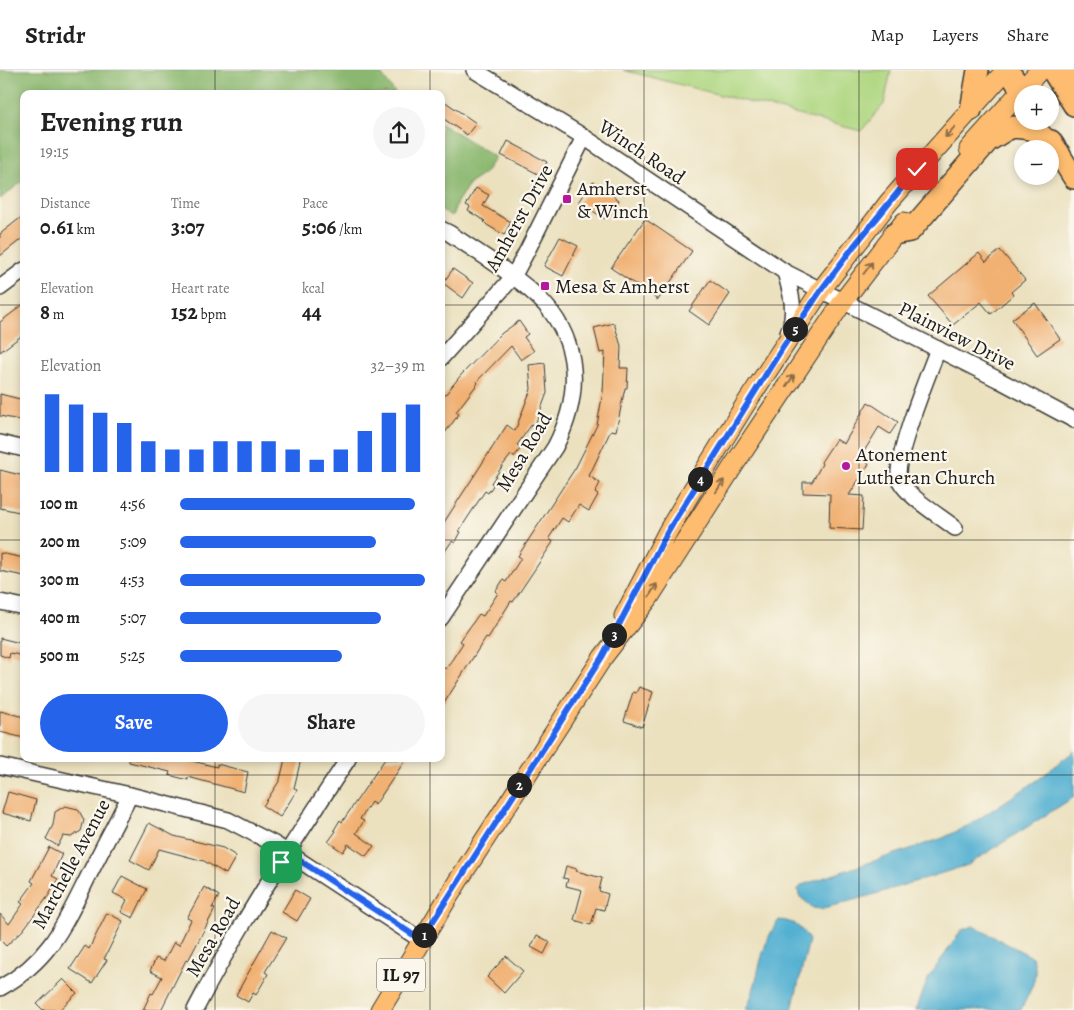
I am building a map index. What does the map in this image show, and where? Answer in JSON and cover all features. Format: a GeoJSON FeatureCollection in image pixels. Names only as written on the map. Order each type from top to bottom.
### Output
{"type":"FeatureCollection","features":[{"type":"Feature","properties":{"kind":"highway"},"geometry":{"type":"LineString","coordinates":[[971,110],[978,70]]}},
{"type":"Feature","properties":{"kind":"highway"},"geometry":{"type":"LineString","coordinates":[[1007,70],[1017,85]]}},
{"type":"Feature","properties":{"kind":"highway"},"geometry":{"type":"LineString","coordinates":[[1052,70],[1074,105]]}},
{"type":"Feature","properties":{"kind":"highway"},"geometry":{"type":"LineString","coordinates":[[1074,70],[1074,81]]}},
{"type":"Feature","properties":{"kind":"highway"},"geometry":{"type":"LineString","coordinates":[[894,234],[910,231],[988,141],[1014,127],[1031,129],[1046,140]]}},
{"type":"Feature","properties":{"kind":"highway"},"geometry":{"type":"LineString","coordinates":[[1059,153],[1074,178]]}},
{"type":"Feature","properties":{"kind":"main road","name":"IL 97"},"geometry":{"type":"LineString","coordinates":[[380,1010],[421,940],[602,657],[668,531],[783,347],[821,290],[889,202],[1007,70]]}},
{"type":"Feature","properties":{"kind":"main road","name":"IL 97"},"geometry":{"type":"LineString","coordinates":[[1028,85],[1040,70]]}},
{"type":"Feature","properties":{"kind":"main road","name":"IL 97"},"geometry":{"type":"LineString","coordinates":[[602,657],[648,599],[844,300],[894,234],[1014,101]]}},
{"type":"Feature","properties":{"kind":"street","name":"Winch Road"},"geometry":{"type":"LineString","coordinates":[[474,70],[584,137],[785,272],[821,290]]}},
{"type":"Feature","properties":{"kind":"street","name":"Amherst Drive"},"geometry":{"type":"LineString","coordinates":[[445,353],[513,277],[584,137]]}},
{"type":"Feature","properties":{"kind":"street","name":"Mesa Road"},"geometry":{"type":"LineString","coordinates":[[445,231],[513,277],[551,312],[566,340],[574,383],[572,405],[568,420],[555,446],[445,612]]}},
{"type":"Feature","properties":{"kind":"street"},"geometry":{"type":"LineString","coordinates":[[783,347],[790,330],[793,314],[791,290],[785,272]]}},
{"type":"Feature","properties":{"kind":"street"},"geometry":{"type":"LineString","coordinates":[[0,288],[20,273]]}},
{"type":"Feature","properties":{"kind":"street","name":"Plainview Drive"},"geometry":{"type":"LineString","coordinates":[[821,290],[844,300],[1074,420]]}},
{"type":"Feature","properties":{"kind":"street"},"geometry":{"type":"LineString","coordinates":[[938,349],[913,415],[901,458],[898,479],[905,491],[955,528]]}},
{"type":"Feature","properties":{"kind":"street"},"geometry":{"type":"LineString","coordinates":[[0,443],[20,448]]}},
{"type":"Feature","properties":{"kind":"street"},"geometry":{"type":"LineString","coordinates":[[0,602],[20,606]]}},
{"type":"Feature","properties":{"kind":"street","name":"Mesa Road"},"geometry":{"type":"LineString","coordinates":[[195,1010],[218,966],[287,852],[346,762]]}},
{"type":"Feature","properties":{"kind":"street"},"geometry":{"type":"LineString","coordinates":[[0,766],[130,795],[228,820],[287,852],[421,940]]}},
{"type":"Feature","properties":{"kind":"street","name":"Marchelle Avenue"},"geometry":{"type":"LineString","coordinates":[[0,988],[23,974],[45,953],[61,930],[130,795]]}},
{"type":"Feature","properties":{"kind":"green space"},"geometry":{"type":"Polygon","coordinates":[[[0,70],[378,70],[393,90],[20,90],[20,183],[0,199],[0,70]]]}},
{"type":"Feature","properties":{"kind":"green space"},"geometry":{"type":"Polygon","coordinates":[[[623,70],[891,70],[884,104],[861,131],[623,70]]]}},
{"type":"Feature","properties":{"kind":"green space"},"geometry":{"type":"Polygon","coordinates":[[[445,126],[495,157],[484,174],[469,184],[457,202],[452,216],[445,213],[445,126]]]}},
{"type":"Feature","properties":{"kind":"water"},"geometry":{"type":"Polygon","coordinates":[[[1074,751],[1074,797],[968,865],[821,909],[813,908],[799,896],[798,889],[802,885],[943,838],[971,824],[1039,779],[1074,751]]]}},
{"type":"Feature","properties":{"kind":"water"},"geometry":{"type":"Polygon","coordinates":[[[779,920],[797,926],[809,940],[792,1010],[746,1010],[769,936],[779,920]]]}},
{"type":"Feature","properties":{"kind":"water"},"geometry":{"type":"Polygon","coordinates":[[[973,926],[1032,957],[1035,977],[1021,1010],[916,1010],[929,977],[962,930],[973,926]]]}},
{"type":"Feature","properties":{"kind":"building"},"geometry":{"type":"Polygon","coordinates":[[[445,102],[476,123],[467,135],[445,120],[445,102]]]}},
{"type":"Feature","properties":{"kind":"building"},"geometry":{"type":"Polygon","coordinates":[[[508,141],[547,162],[540,175],[501,155],[508,141]]]}},
{"type":"Feature","properties":{"kind":"building"},"geometry":{"type":"Polygon","coordinates":[[[593,182],[619,200],[605,219],[579,202],[593,182]]]}},
{"type":"Feature","properties":{"kind":"building"},"geometry":{"type":"Polygon","coordinates":[[[476,188],[489,195],[483,206],[511,222],[504,235],[468,211],[470,207],[466,205],[476,188]]]}},
{"type":"Feature","properties":{"kind":"building"},"geometry":{"type":"Polygon","coordinates":[[[20,218],[20,240],[0,256],[0,234],[20,218]]]}},
{"type":"Feature","properties":{"kind":"building"},"geometry":{"type":"Polygon","coordinates":[[[645,219],[692,251],[658,300],[611,268],[645,219]]]}},
{"type":"Feature","properties":{"kind":"building"},"geometry":{"type":"Polygon","coordinates":[[[560,237],[578,246],[563,276],[544,266],[560,237]]]}},
{"type":"Feature","properties":{"kind":"building"},"geometry":{"type":"Polygon","coordinates":[[[1000,250],[1025,280],[1011,292],[1013,295],[991,314],[981,302],[953,325],[928,296],[979,253],[986,262],[1000,250]]]}},
{"type":"Feature","properties":{"kind":"building"},"geometry":{"type":"Polygon","coordinates":[[[453,269],[473,283],[463,298],[445,284],[445,280],[453,269]]]}},
{"type":"Feature","properties":{"kind":"building"},"geometry":{"type":"Polygon","coordinates":[[[710,280],[730,294],[709,325],[689,311],[710,280]]]}},
{"type":"Feature","properties":{"kind":"building"},"geometry":{"type":"Polygon","coordinates":[[[1035,303],[1060,339],[1037,355],[1012,319],[1035,303]]]}},
{"type":"Feature","properties":{"kind":"building"},"geometry":{"type":"Polygon","coordinates":[[[20,307],[20,337],[0,352],[0,322],[20,307]]]}},
{"type":"Feature","properties":{"kind":"building"},"geometry":{"type":"Polygon","coordinates":[[[519,321],[528,334],[524,337],[534,351],[521,360],[511,346],[477,381],[478,383],[456,412],[459,414],[445,433],[445,395],[461,375],[502,333],[519,321]]]}},
{"type":"Feature","properties":{"kind":"building"},"geometry":{"type":"Polygon","coordinates":[[[614,323],[621,346],[620,368],[628,368],[627,388],[625,388],[616,431],[611,430],[589,476],[600,483],[595,493],[598,495],[589,511],[579,505],[568,522],[562,518],[549,538],[553,542],[513,602],[511,601],[488,638],[486,637],[445,702],[445,668],[463,643],[460,641],[479,614],[483,616],[498,593],[496,591],[503,580],[506,582],[521,558],[518,556],[576,467],[597,425],[603,392],[605,352],[600,353],[594,328],[614,323]]]}},
{"type":"Feature","properties":{"kind":"building"},"geometry":{"type":"Polygon","coordinates":[[[545,363],[547,393],[535,425],[532,424],[517,445],[521,448],[514,457],[511,455],[503,465],[491,483],[494,484],[488,493],[485,491],[459,531],[461,532],[455,543],[452,541],[445,551],[445,521],[507,425],[515,431],[531,389],[529,365],[545,363]]]}},
{"type":"Feature","properties":{"kind":"building"},"geometry":{"type":"Polygon","coordinates":[[[0,394],[20,399],[20,420],[0,416],[0,394]]]}},
{"type":"Feature","properties":{"kind":"building"},"geometry":{"type":"Polygon","coordinates":[[[868,402],[898,422],[890,434],[879,427],[860,458],[869,464],[849,495],[864,496],[862,530],[829,528],[830,494],[803,493],[803,482],[812,482],[822,464],[821,462],[836,439],[844,444],[868,402]]]}},
{"type":"Feature","properties":{"kind":"building"},"geometry":{"type":"Polygon","coordinates":[[[0,470],[20,475],[20,512],[0,508],[0,470]]]}},
{"type":"Feature","properties":{"kind":"building"},"geometry":{"type":"Polygon","coordinates":[[[0,553],[20,557],[20,575],[0,571],[0,553]]]}},
{"type":"Feature","properties":{"kind":"building"},"geometry":{"type":"Polygon","coordinates":[[[0,638],[20,643],[20,655],[10,653],[9,658],[0,655],[0,638]]]}},
{"type":"Feature","properties":{"kind":"building"},"geometry":{"type":"Polygon","coordinates":[[[639,687],[653,692],[642,727],[624,721],[633,692],[636,693],[639,687]]]}},
{"type":"Feature","properties":{"kind":"building"},"geometry":{"type":"Polygon","coordinates":[[[0,711],[20,716],[20,737],[0,732],[0,711]]]}},
{"type":"Feature","properties":{"kind":"building"},"geometry":{"type":"Polygon","coordinates":[[[129,762],[196,762],[217,767],[217,764],[248,772],[244,792],[188,777],[188,780],[169,775],[170,772],[129,762]]]}},
{"type":"Feature","properties":{"kind":"building"},"geometry":{"type":"Polygon","coordinates":[[[284,762],[300,762],[294,788],[297,790],[280,817],[263,806],[280,780],[284,762]]]}},
{"type":"Feature","properties":{"kind":"building"},"geometry":{"type":"Polygon","coordinates":[[[383,762],[404,762],[375,805],[371,802],[360,819],[364,821],[356,833],[374,846],[366,856],[348,844],[343,852],[328,842],[336,831],[334,830],[340,820],[342,822],[383,762]]]}},
{"type":"Feature","properties":{"kind":"building"},"geometry":{"type":"Polygon","coordinates":[[[8,792],[36,800],[31,821],[2,813],[8,792]]]}},
{"type":"Feature","properties":{"kind":"building"},"geometry":{"type":"Polygon","coordinates":[[[65,806],[78,809],[84,820],[81,831],[71,837],[63,836],[58,846],[46,839],[53,825],[55,812],[65,806]]]}},
{"type":"Feature","properties":{"kind":"building"},"geometry":{"type":"Polygon","coordinates":[[[149,823],[174,836],[223,848],[236,856],[226,874],[204,861],[159,849],[149,870],[130,860],[149,823]]]}},
{"type":"Feature","properties":{"kind":"building"},"geometry":{"type":"Polygon","coordinates":[[[49,847],[62,854],[52,876],[58,879],[49,895],[23,930],[6,946],[0,940],[0,914],[9,924],[23,904],[20,902],[34,883],[31,881],[49,847]]]}},
{"type":"Feature","properties":{"kind":"building"},"geometry":{"type":"Polygon","coordinates":[[[566,866],[577,869],[576,871],[602,878],[599,891],[608,894],[604,910],[596,908],[591,925],[574,920],[582,890],[566,886],[568,879],[563,878],[566,866]]]}},
{"type":"Feature","properties":{"kind":"building"},"geometry":{"type":"Polygon","coordinates":[[[122,876],[147,889],[133,918],[121,912],[127,900],[113,893],[122,876]]]}},
{"type":"Feature","properties":{"kind":"building"},"geometry":{"type":"Polygon","coordinates":[[[204,887],[219,896],[212,908],[215,909],[188,961],[186,960],[161,1010],[143,1010],[151,993],[153,994],[162,977],[150,971],[156,958],[164,961],[174,942],[179,945],[191,920],[187,918],[204,887]]]}},
{"type":"Feature","properties":{"kind":"building"},"geometry":{"type":"Polygon","coordinates":[[[295,890],[310,899],[297,921],[282,912],[295,890]]]}},
{"type":"Feature","properties":{"kind":"building"},"geometry":{"type":"Polygon","coordinates":[[[107,913],[123,921],[104,959],[107,960],[92,983],[70,969],[85,946],[89,949],[107,913]]]}},
{"type":"Feature","properties":{"kind":"building"},"geometry":{"type":"Polygon","coordinates":[[[272,930],[286,938],[265,972],[268,974],[256,995],[253,993],[248,1002],[236,995],[272,930]]]}},
{"type":"Feature","properties":{"kind":"building"},"geometry":{"type":"Polygon","coordinates":[[[537,935],[550,942],[544,954],[531,947],[537,935]]]}},
{"type":"Feature","properties":{"kind":"building"},"geometry":{"type":"Polygon","coordinates":[[[506,956],[523,971],[504,993],[487,977],[506,956]]]}},
{"type":"Feature","properties":{"kind":"building"},"geometry":{"type":"Polygon","coordinates":[[[63,979],[77,993],[59,1010],[43,1010],[37,1004],[63,979]]]}},
{"type":"Feature","properties":{"kind":"place","name":"Amherst & Winch"},"geometry":{"type":"Point","coordinates":[567,199]}},
{"type":"Feature","properties":{"kind":"place","name":"Mesa & Amherst"},"geometry":{"type":"Point","coordinates":[545,286]}},
{"type":"Feature","properties":{"kind":"place","name":"Atonement Lutheran Church"},"geometry":{"type":"Point","coordinates":[846,466]}},
{"type":"Feature","properties":{"kind":"route"},"geometry":{"type":"LineString","coordinates":[[281,862],[287,852],[421,940],[602,657],[668,531],[783,347],[821,290],[854,246],[917,169]]}}]}
